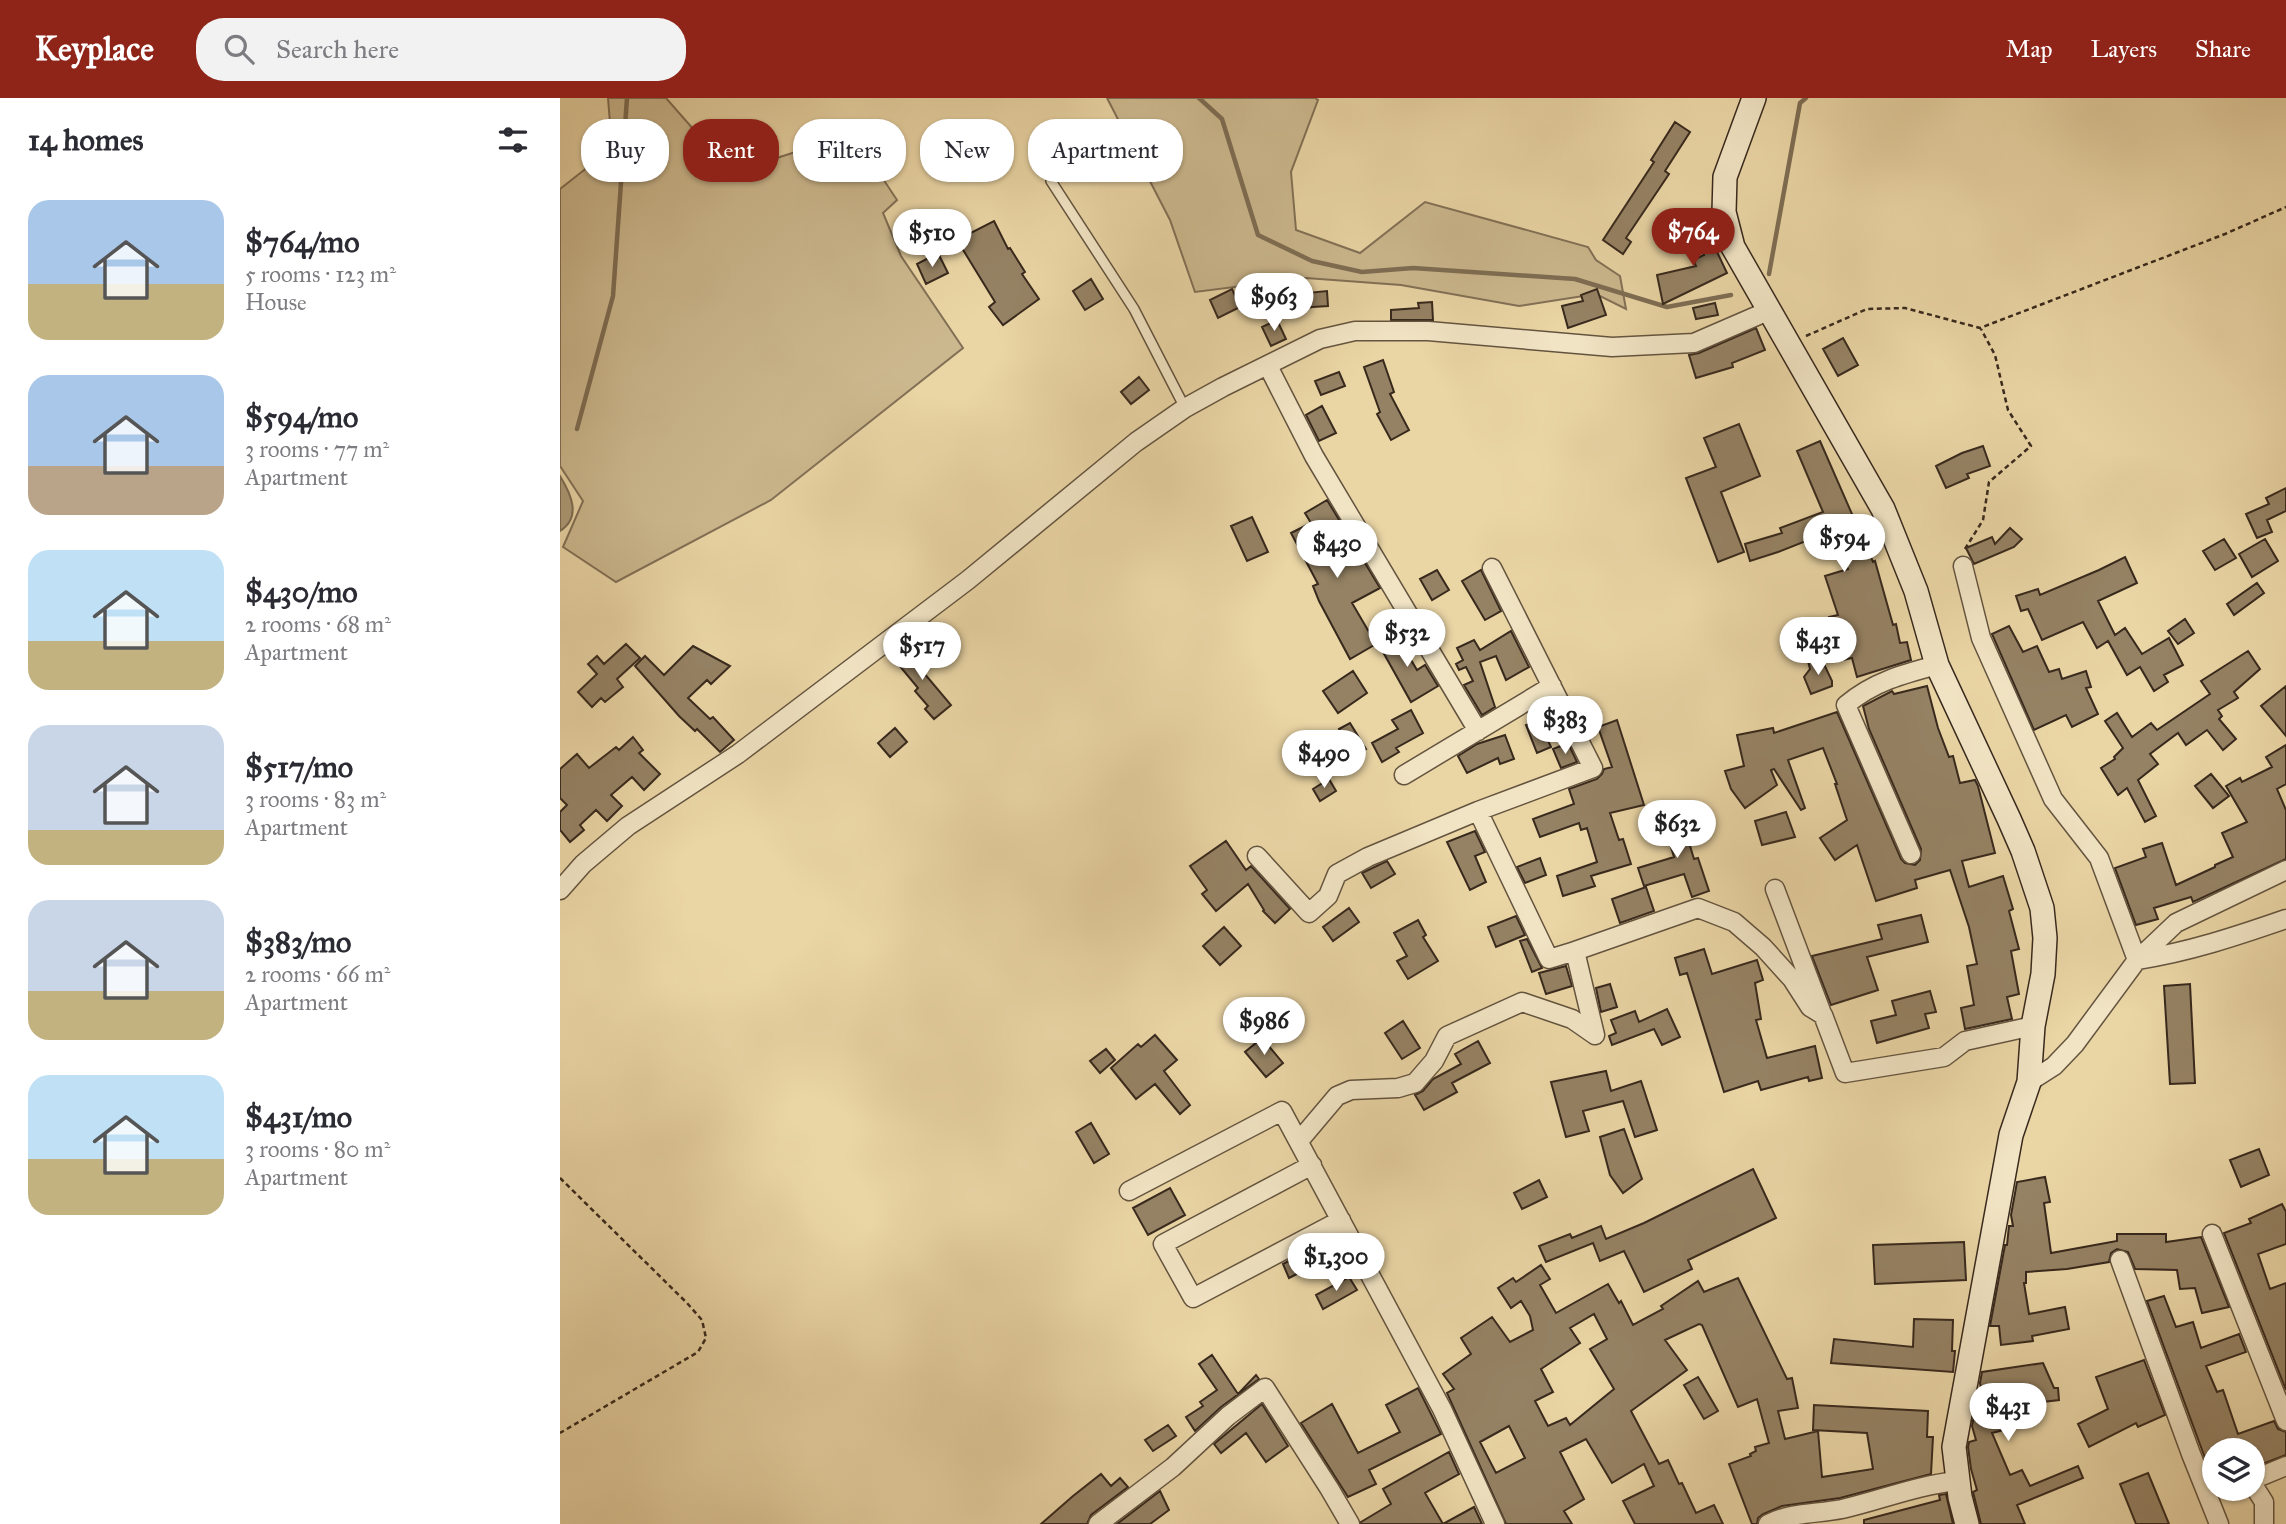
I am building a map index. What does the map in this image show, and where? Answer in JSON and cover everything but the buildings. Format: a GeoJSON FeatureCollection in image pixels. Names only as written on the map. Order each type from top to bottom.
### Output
{"type":"FeatureCollection","features":[{"type":"Feature","properties":{"kind":"street"},"geometry":{"type":"LineString","coordinates":[[1754,98],[1725,177],[1724,212],[1733,247],[1883,509],[1916,591],[1937,665],[2010,818],[2042,908],[2045,938],[2043,974],[2033,1026],[2029,1082],[2011,1135],[1954,1447],[1966,1524]]}},
{"type":"Feature","properties":{"kind":"street"},"geometry":{"type":"LineString","coordinates":[[560,890],[583,864],[628,826],[738,754],[968,580],[1136,442],[1185,408],[1321,339],[1355,331],[1428,331],[1612,348],[1694,343],[1768,311]]}},
{"type":"Feature","properties":{"kind":"street"},"geometry":{"type":"LineString","coordinates":[[1268,366],[1314,456],[1478,731]]}},
{"type":"Feature","properties":{"kind":"street"},"geometry":{"type":"LineString","coordinates":[[1963,566],[1981,638],[2053,799],[2099,858],[2137,960]]}},
{"type":"Feature","properties":{"kind":"street"},"geometry":{"type":"LineString","coordinates":[[1257,856],[1309,913],[1328,896],[1337,874],[1368,857],[1478,810],[1593,768],[1492,568]]}},
{"type":"Feature","properties":{"kind":"street"},"geometry":{"type":"LineString","coordinates":[[1911,854],[1846,705],[1861,692],[1888,679],[1937,665]]}},
{"type":"Feature","properties":{"kind":"street"},"geometry":{"type":"LineString","coordinates":[[1404,775],[1552,687]]}},
{"type":"Feature","properties":{"kind":"street"},"geometry":{"type":"LineString","coordinates":[[1478,810],[1549,959],[1698,908],[1734,922],[1763,947],[1792,979],[1810,1007],[1823,1016]]}},
{"type":"Feature","properties":{"kind":"street"},"geometry":{"type":"LineString","coordinates":[[2029,1082],[2054,1066],[2075,1044],[2137,960],[2176,923],[2286,870]]}},
{"type":"Feature","properties":{"kind":"street"},"geometry":{"type":"LineString","coordinates":[[1775,890],[1845,1073],[1944,1057],[1965,1041],[2033,1026]]}},
{"type":"Feature","properties":{"kind":"street"},"geometry":{"type":"LineString","coordinates":[[2137,960],[2208,945],[2286,919]]}},
{"type":"Feature","properties":{"kind":"street"},"geometry":{"type":"LineString","coordinates":[[1299,1141],[1337,1096],[1351,1090],[1398,1088],[1415,1083],[1434,1061],[1447,1036],[1522,1002],[1572,1018],[1595,1035],[1575,951]]}},
{"type":"Feature","properties":{"kind":"street"},"geometry":{"type":"LineString","coordinates":[[1129,1191],[1282,1111],[1442,1409],[1495,1524]]}},
{"type":"Feature","properties":{"kind":"street"},"geometry":{"type":"LineString","coordinates":[[1312,1165],[1163,1244],[1193,1298],[1341,1220]]}},
{"type":"Feature","properties":{"kind":"street"},"geometry":{"type":"LineString","coordinates":[[2211,1234],[2286,1421]]}},
{"type":"Feature","properties":{"kind":"street"},"geometry":{"type":"LineString","coordinates":[[2120,1260],[2219,1524]]}},
{"type":"Feature","properties":{"kind":"street"},"geometry":{"type":"LineString","coordinates":[[1098,1524],[1174,1467],[1228,1416],[1265,1388],[1350,1524]]}},
{"type":"Feature","properties":{"kind":"street"},"geometry":{"type":"LineString","coordinates":[[2265,1475],[2286,1466]]}},
{"type":"Feature","properties":{"kind":"street"},"geometry":{"type":"LineString","coordinates":[[1768,1524],[1779,1518],[1842,1509],[1932,1483],[1958,1481]]}},
{"type":"Feature","properties":{"kind":"street"},"geometry":{"type":"LineString","coordinates":[[2263,1501],[2264,1524]]}},
{"type":"Feature","properties":{"kind":"lane"},"geometry":{"type":"LineString","coordinates":[[1052,182],[1134,309],[1185,408]]}},
{"type":"Feature","properties":{"kind":"path"},"geometry":{"type":"LineString","coordinates":[[1788,345],[1867,309],[1905,308],[1980,328],[2225,234],[2286,207]]}},
{"type":"Feature","properties":{"kind":"path"},"geometry":{"type":"LineString","coordinates":[[1963,566],[1963,554],[1983,520],[1989,482],[2031,446],[2008,410],[1995,355],[1980,328]]}},
{"type":"Feature","properties":{"kind":"path"},"geometry":{"type":"LineString","coordinates":[[560,1178],[687,1303],[702,1320],[706,1338],[698,1352],[560,1433]]}},
{"type":"Feature","properties":{"kind":"shaded area"},"geometry":{"type":"Polygon","coordinates":[[[608,98],[666,98],[684,119],[683,182],[779,182],[779,157],[793,153],[793,182],[885,182],[897,200],[883,213],[901,256],[963,348],[771,500],[616,582],[563,547],[583,501],[560,466],[560,189],[581,172],[581,182],[669,182],[669,119],[610,119],[608,98]]]}},
{"type":"Feature","properties":{"kind":"shaded area"},"geometry":{"type":"Polygon","coordinates":[[[1107,98],[1315,98],[1318,100],[1291,172],[1296,230],[1360,253],[1425,202],[1588,247],[1596,260],[1620,276],[1626,309],[1596,294],[1519,306],[1401,285],[1306,278],[1195,292],[1170,220],[1150,182],[1183,182],[1183,119],[1118,119],[1107,98]]]}},
{"type":"Feature","properties":{"kind":"shaded area"},"geometry":{"type":"Polygon","coordinates":[[[560,476],[571,498],[573,512],[567,525],[560,531],[560,476]]]}},
{"type":"Feature","properties":{"kind":"waterway"},"geometry":{"type":"LineString","coordinates":[[577,429],[613,296],[627,98]]}},
{"type":"Feature","properties":{"kind":"waterway"},"geometry":{"type":"LineString","coordinates":[[1199,98],[1222,119],[1258,235],[1312,261],[1362,272],[1413,268],[1575,279],[1667,307],[1731,295]]}},
{"type":"Feature","properties":{"kind":"waterway"},"geometry":{"type":"LineString","coordinates":[[1769,274],[1800,103],[1806,98]]}}]}
